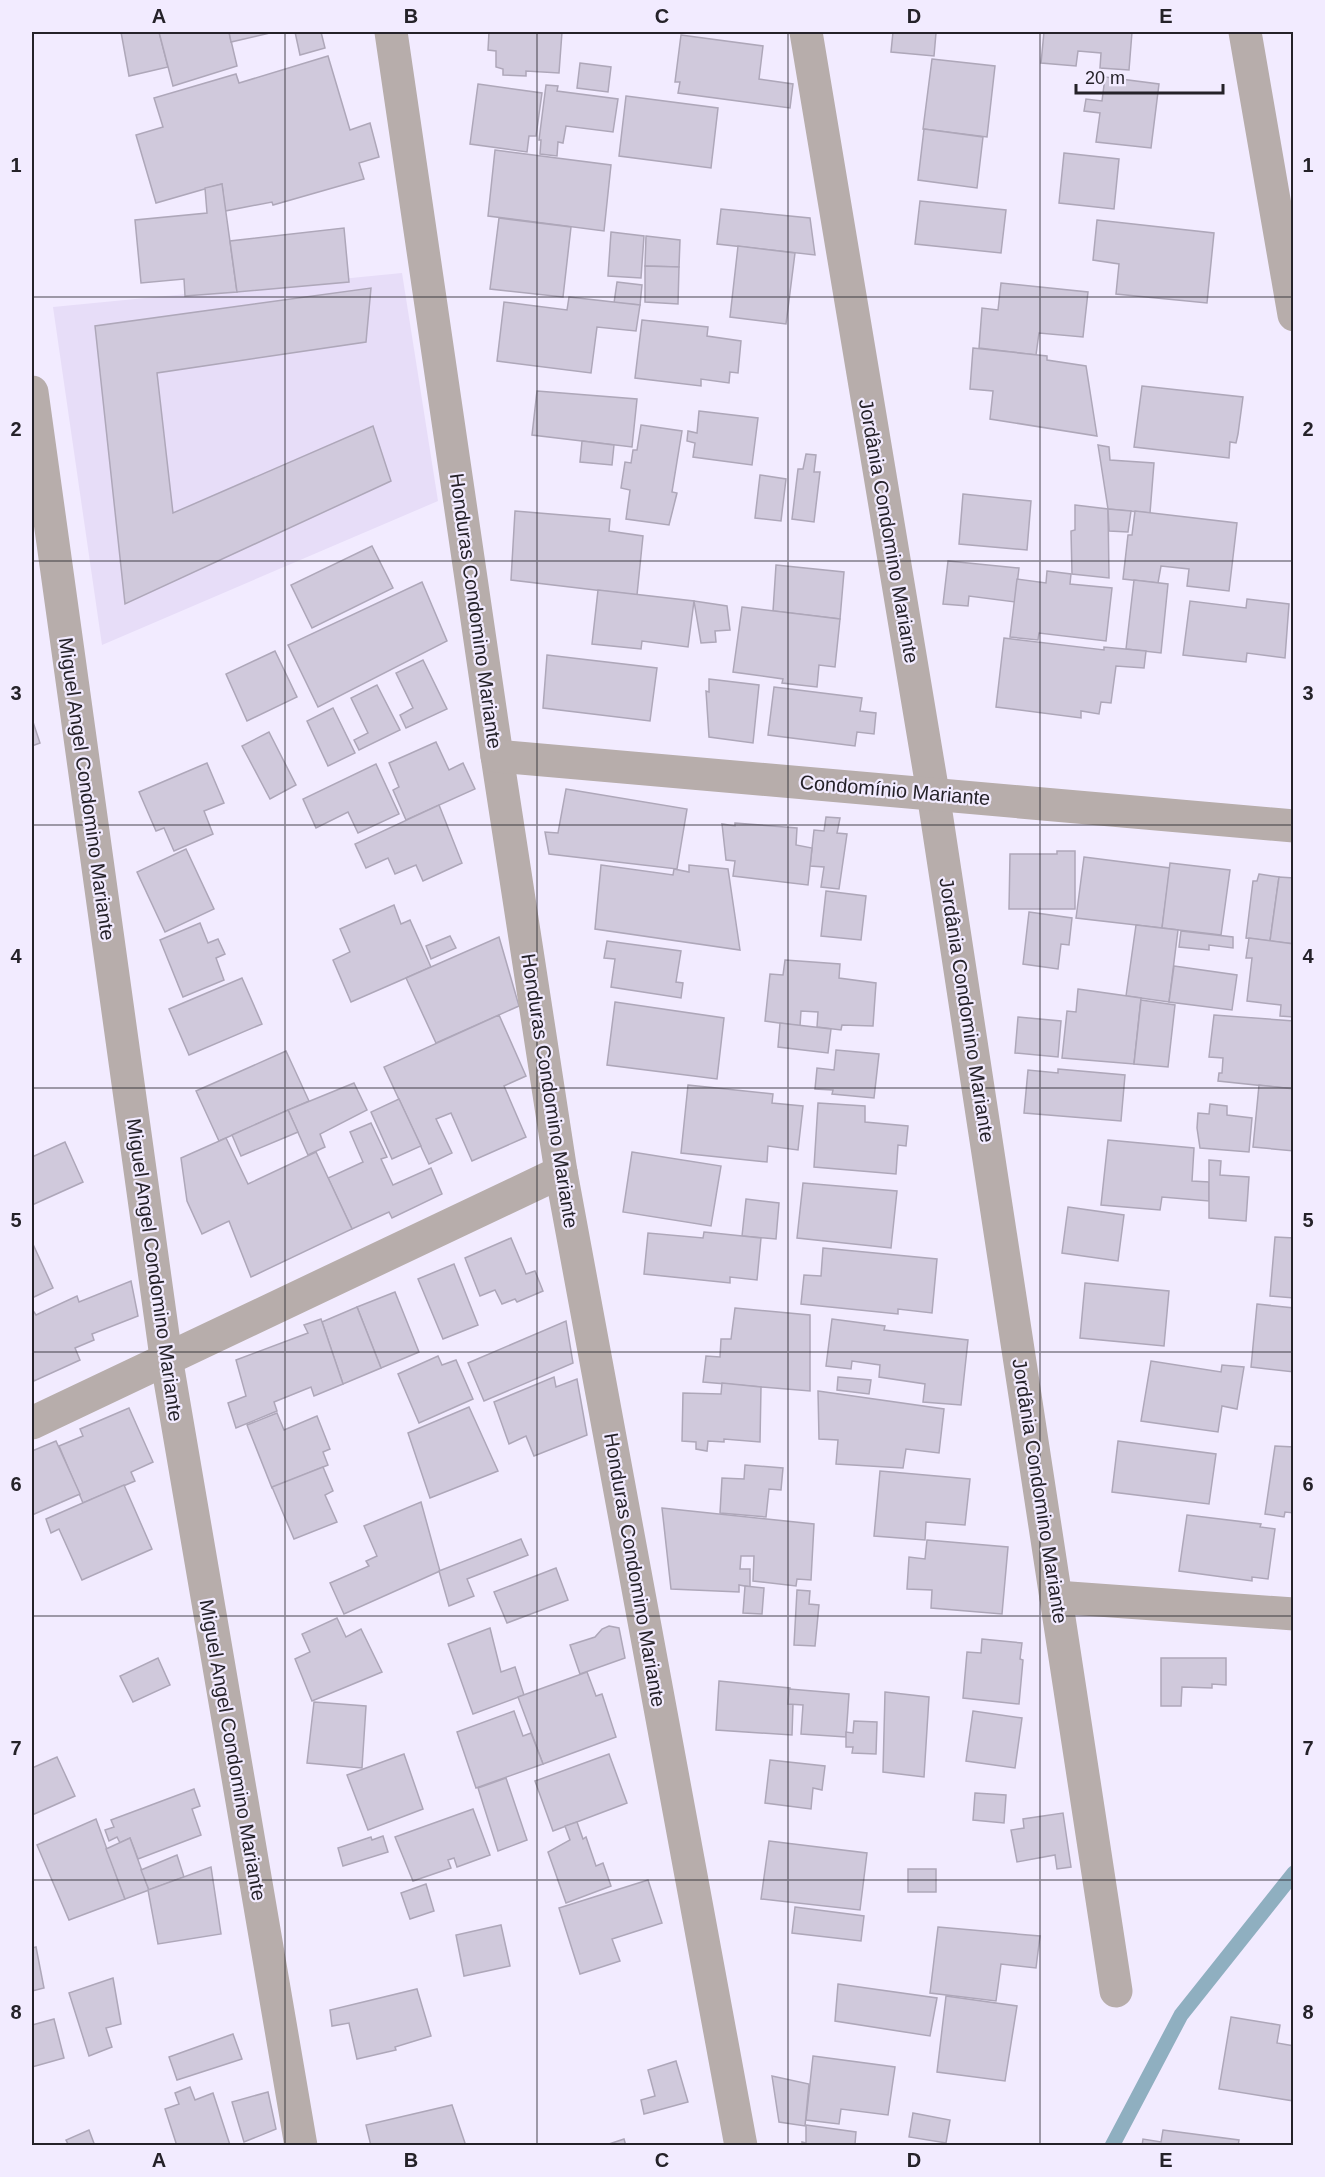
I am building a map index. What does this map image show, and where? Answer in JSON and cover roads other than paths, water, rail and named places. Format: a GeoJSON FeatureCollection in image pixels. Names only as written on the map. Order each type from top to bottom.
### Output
{"type":"FeatureCollection","features":[{"type":"Feature","properties":{"kind":"street","name":"Honduras Condomino Mariante"},"geometry":{"type":"LineString","coordinates":[[391,32],[497,756],[561,1172],[741,2145]]}},
{"type":"Feature","properties":{"kind":"street","name":"Jordânia Condomino Mariante"},"geometry":{"type":"LineString","coordinates":[[806,32],[933,793],[1116,1991]]}},
{"type":"Feature","properties":{"kind":"street"},"geometry":{"type":"LineString","coordinates":[[1245,32],[1293,315]]}},
{"type":"Feature","properties":{"kind":"street","name":"Miguel Angel Condomino Mariante"},"geometry":{"type":"LineString","coordinates":[[32,392],[166,1357],[301,2145]]}},
{"type":"Feature","properties":{"kind":"street","name":"Condomínio Mariante"},"geometry":{"type":"LineString","coordinates":[[497,756],[1293,826]]}},
{"type":"Feature","properties":{"kind":"street"},"geometry":{"type":"LineString","coordinates":[[32,1424],[166,1357],[561,1172]]}},
{"type":"Feature","properties":{"kind":"street"},"geometry":{"type":"LineString","coordinates":[[1056,1597],[1293,1614]]}},
{"type":"Feature","properties":{"kind":"waterway"},"geometry":{"type":"LineString","coordinates":[[1112,2146],[1181,2015],[1294,1873]]}}]}
